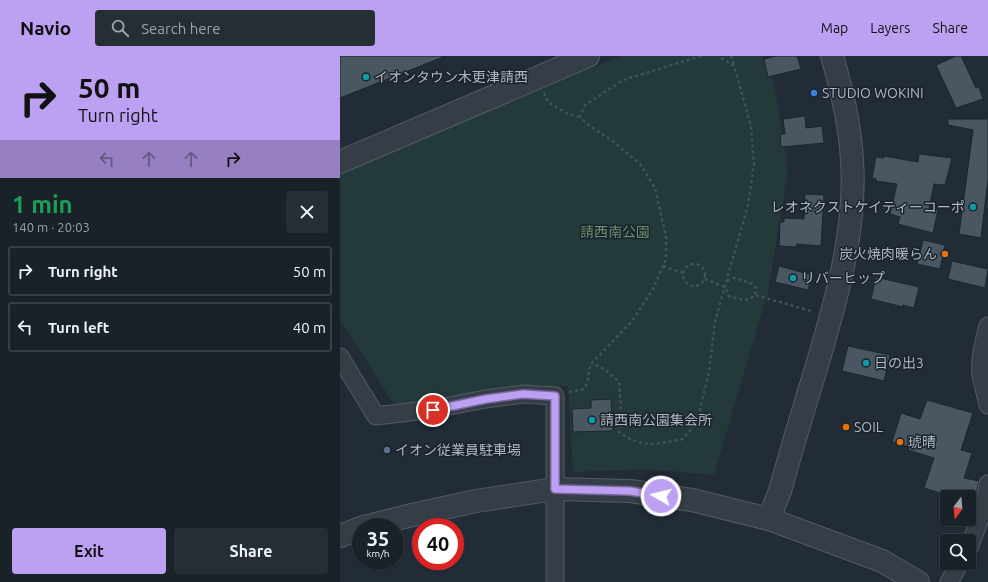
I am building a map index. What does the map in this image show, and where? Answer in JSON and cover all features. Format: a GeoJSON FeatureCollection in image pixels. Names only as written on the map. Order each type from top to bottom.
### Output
{"type":"FeatureCollection","features":[{"type":"Feature","properties":{"kind":"street"},"geometry":{"type":"LineString","coordinates":[[340,162],[588,56]]}},
{"type":"Feature","properties":{"kind":"street"},"geometry":{"type":"LineString","coordinates":[[769,519],[780,491],[834,311],[847,242],[852,198],[852,161],[848,124],[841,88],[832,56]]}},
{"type":"Feature","properties":{"kind":"street"},"geometry":{"type":"LineString","coordinates":[[988,326],[982,353],[981,376],[988,405]]}},
{"type":"Feature","properties":{"kind":"street"},"geometry":{"type":"LineString","coordinates":[[340,357],[376,416],[433,410],[486,399],[523,394],[555,396],[555,582]]}},
{"type":"Feature","properties":{"kind":"street"},"geometry":{"type":"LineString","coordinates":[[974,534],[984,508],[988,484]]}},
{"type":"Feature","properties":{"kind":"street"},"geometry":{"type":"LineString","coordinates":[[400,518],[476,501],[555,489],[630,491],[692,500],[769,519],[882,561],[918,582]]}},
{"type":"Feature","properties":{"kind":"street"},"geometry":{"type":"LineString","coordinates":[[340,536],[352,531]]}},
{"type":"Feature","properties":{"kind":"street"},"geometry":{"type":"LineString","coordinates":[[949,582],[956,570]]}},
{"type":"Feature","properties":{"kind":"path"},"geometry":{"type":"LineString","coordinates":[[580,117],[585,104],[623,80],[701,56]]}},
{"type":"Feature","properties":{"kind":"path"},"geometry":{"type":"LineString","coordinates":[[718,56],[734,66]]}},
{"type":"Feature","properties":{"kind":"path"},"geometry":{"type":"LineString","coordinates":[[592,363],[606,370],[619,382],[621,405],[619,432],[629,439],[653,445],[683,439],[697,422],[709,372],[715,321],[748,205],[754,164],[751,126],[731,56]]}},
{"type":"Feature","properties":{"kind":"path"},"geometry":{"type":"LineString","coordinates":[[539,78],[548,102],[568,114],[580,117],[587,124],[614,142],[640,164],[654,188],[666,237],[666,259],[653,289],[632,321],[592,363],[589,370],[587,384],[584,389],[555,396]]}},
{"type":"Feature","properties":{"kind":"path"},"geometry":{"type":"LineString","coordinates":[[695,264],[704,269],[705,279],[698,286],[689,285],[683,278],[683,272],[690,265],[695,264]]}},
{"type":"Feature","properties":{"kind":"path"},"geometry":{"type":"LineString","coordinates":[[663,266],[683,272]]}},
{"type":"Feature","properties":{"kind":"path"},"geometry":{"type":"LineString","coordinates":[[705,279],[725,287],[729,296],[742,300],[750,299],[755,294],[756,288],[753,284],[735,278],[726,281]]}},
{"type":"Feature","properties":{"kind":"path"},"geometry":{"type":"LineString","coordinates":[[755,294],[811,311]]}},
{"type":"Feature","properties":{"kind":"green space","name":"請西南公園"},"geometry":{"type":"Polygon","coordinates":[[[621,56],[762,56],[774,84],[788,170],[768,292],[714,475],[648,469],[573,472],[568,386],[483,395],[397,409],[340,319],[340,172],[621,56]]]}},
{"type":"Feature","properties":{"kind":"building","name":"イオンタウン木更津請西"},"geometry":{"type":"Polygon","coordinates":[[[340,56],[443,56],[443,57],[340,98],[340,56]]]}},
{"type":"Feature","properties":{"kind":"building"},"geometry":{"type":"Polygon","coordinates":[[[776,56],[797,56],[801,69],[768,77],[764,59],[776,56]]]}},
{"type":"Feature","properties":{"kind":"building"},"geometry":{"type":"Polygon","coordinates":[[[956,56],[961,56],[976,88],[979,87],[983,99],[956,108],[936,65],[956,56]]]}},
{"type":"Feature","properties":{"kind":"building"},"geometry":{"type":"Polygon","coordinates":[[[805,116],[806,128],[822,126],[824,143],[781,147],[780,134],[785,134],[783,119],[805,116]]]}},
{"type":"Feature","properties":{"kind":"building","name":"レオネクストケイティーコーポ"},"geometry":{"type":"Polygon","coordinates":[[[948,119],[988,119],[988,180],[981,238],[959,234],[973,130],[948,125],[948,119]]]}},
{"type":"Feature","properties":{"kind":"building"},"geometry":{"type":"Polygon","coordinates":[[[919,154],[952,158],[945,185],[934,184],[929,208],[938,210],[933,233],[898,224],[900,217],[890,214],[897,184],[876,181],[876,179],[872,178],[876,157],[884,158],[884,156],[918,162],[919,154]]]}},
{"type":"Feature","properties":{"kind":"building"},"geometry":{"type":"Polygon","coordinates":[[[805,194],[824,195],[821,246],[797,244],[796,247],[779,246],[780,222],[784,222],[784,218],[804,219],[805,194]]]}},
{"type":"Feature","properties":{"kind":"building"},"geometry":{"type":"Polygon","coordinates":[[[923,240],[945,245],[940,269],[917,264],[923,240]]]}},
{"type":"Feature","properties":{"kind":"building"},"geometry":{"type":"Polygon","coordinates":[[[952,261],[988,269],[985,288],[948,279],[952,261]]]}},
{"type":"Feature","properties":{"kind":"building","name":"リバーヒップ"},"geometry":{"type":"Polygon","coordinates":[[[779,266],[812,275],[808,290],[775,282],[779,266]]]}},
{"type":"Feature","properties":{"kind":"building"},"geometry":{"type":"Polygon","coordinates":[[[876,277],[919,287],[914,308],[903,305],[903,307],[871,299],[876,277]]]}},
{"type":"Feature","properties":{"kind":"building","name":"日の出3"},"geometry":{"type":"Polygon","coordinates":[[[848,346],[890,355],[884,381],[842,371],[848,346]]]}},
{"type":"Feature","properties":{"kind":"building","name":"請西南公園集会所"},"geometry":{"type":"Polygon","coordinates":[[[611,399],[613,431],[573,432],[572,409],[591,408],[591,400],[611,399]]]}},
{"type":"Feature","properties":{"kind":"building"},"geometry":{"type":"Polygon","coordinates":[[[927,400],[973,413],[961,450],[972,453],[964,478],[979,481],[976,495],[976,490],[940,490],[940,493],[924,488],[934,458],[908,450],[909,447],[892,442],[901,413],[920,419],[927,400]]]}},
{"type":"Feature","properties":{"kind":"place","name":"イオンタウン木更津請西"},"geometry":{"type":"Point","coordinates":[366,77]}},
{"type":"Feature","properties":{"kind":"place","name":"STUDIO WOKINI"},"geometry":{"type":"Point","coordinates":[814,93]}},
{"type":"Feature","properties":{"kind":"place","name":"レオネクストケイティーコーポ"},"geometry":{"type":"Point","coordinates":[973,207]}},
{"type":"Feature","properties":{"kind":"place","name":"炭火焼肉暖らん"},"geometry":{"type":"Point","coordinates":[945,254]}},
{"type":"Feature","properties":{"kind":"place","name":"リバーヒップ"},"geometry":{"type":"Point","coordinates":[793,278]}},
{"type":"Feature","properties":{"kind":"place","name":"日の出3"},"geometry":{"type":"Point","coordinates":[866,363]}},
{"type":"Feature","properties":{"kind":"place","name":"請西南公園集会所"},"geometry":{"type":"Point","coordinates":[592,420]}},
{"type":"Feature","properties":{"kind":"place","name":"SOIL"},"geometry":{"type":"Point","coordinates":[846,427]}},
{"type":"Feature","properties":{"kind":"place","name":"琥晴"},"geometry":{"type":"Point","coordinates":[900,442]}},
{"type":"Feature","properties":{"kind":"place","name":"イオン従業員駐車場"},"geometry":{"type":"Point","coordinates":[387,450]}},
{"type":"Feature","properties":{"kind":"route"},"geometry":{"type":"LineString","coordinates":[[433,410],[486,399],[523,394],[555,396],[555,489],[630,491],[661,496]]}}]}
